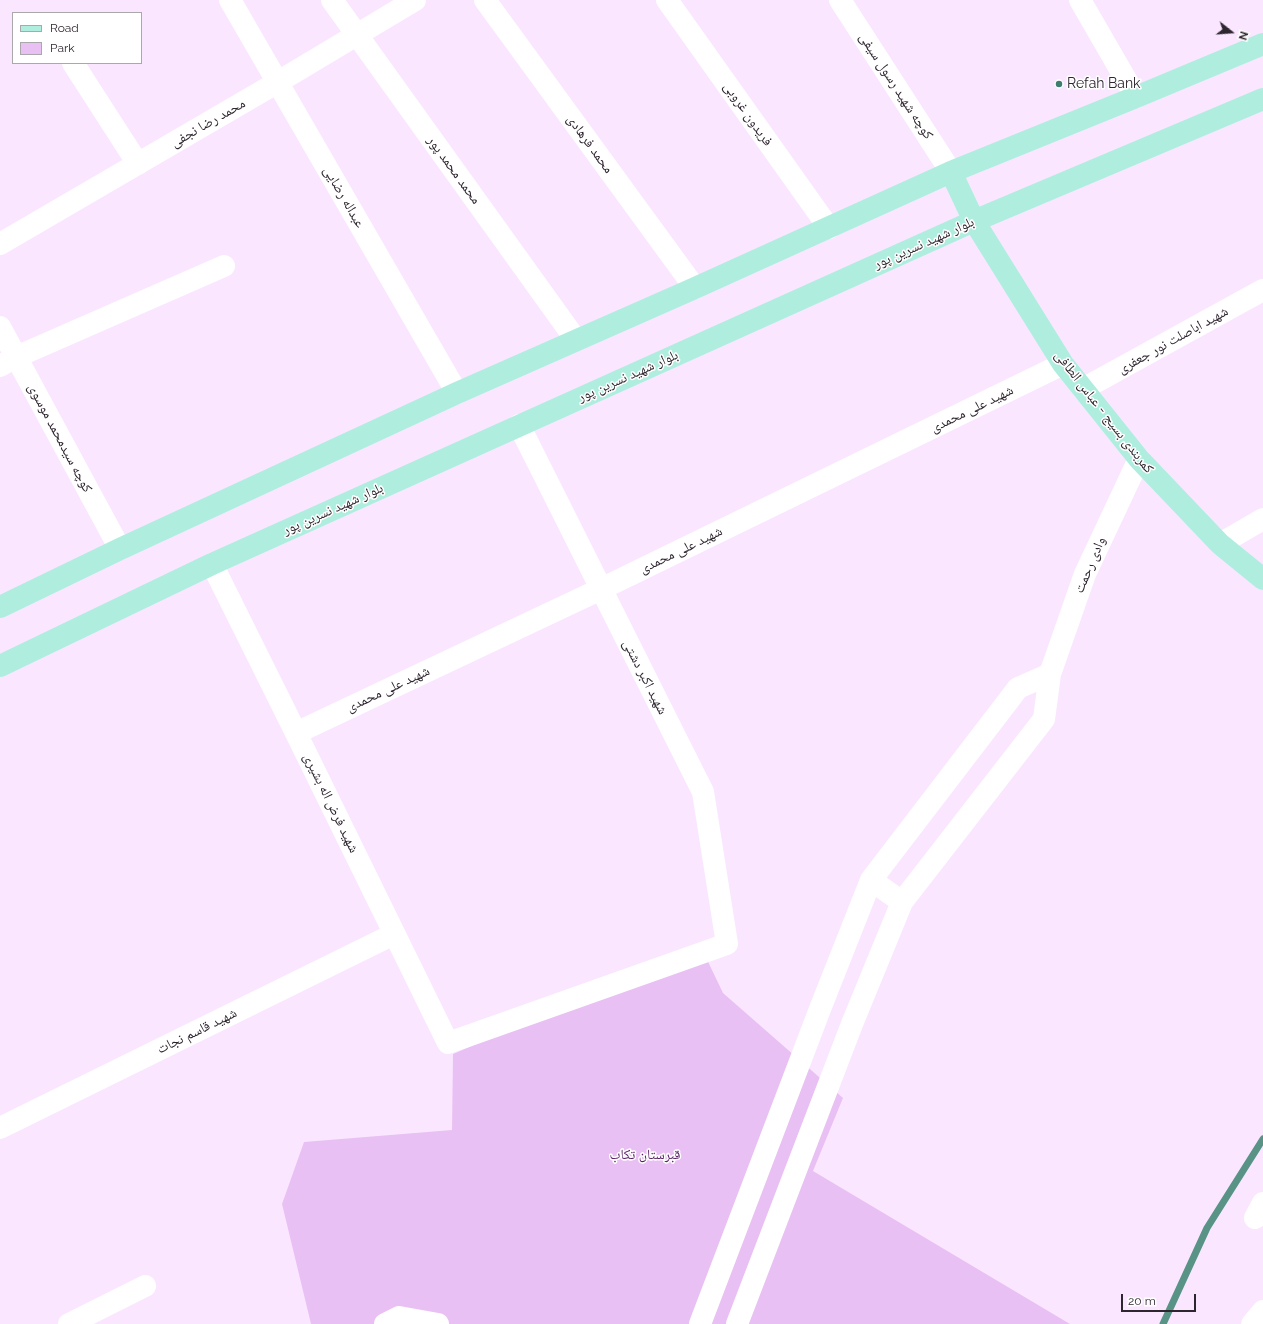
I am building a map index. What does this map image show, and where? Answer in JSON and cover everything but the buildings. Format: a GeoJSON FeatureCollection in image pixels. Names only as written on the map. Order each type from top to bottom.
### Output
{"type":"FeatureCollection","features":[{"type":"Feature","properties":{"kind":"main road"},"geometry":{"type":"LineString","coordinates":[[0,608],[120,549],[457,393],[695,288],[951,172],[1136,98],[1263,44]]}},
{"type":"Feature","properties":{"kind":"main road","name":"بلوار شهید نسرین پور"},"geometry":{"type":"LineString","coordinates":[[0,666],[212,564],[519,425],[974,221],[1263,99]]}},
{"type":"Feature","properties":{"kind":"main road","name":"کمربندی بسیج - عباس الطافی"},"geometry":{"type":"LineString","coordinates":[[951,172],[974,221],[1063,364],[1139,459],[1220,544],[1263,579]]}},
{"type":"Feature","properties":{"kind":"street","name":"عبداله رضایی"},"geometry":{"type":"LineString","coordinates":[[230,0],[457,393]]}},
{"type":"Feature","properties":{"kind":"street","name":"محمد محمد پور"},"geometry":{"type":"LineString","coordinates":[[332,0],[576,340]]}},
{"type":"Feature","properties":{"kind":"street","name":"محمد رضا نجفی"},"geometry":{"type":"LineString","coordinates":[[0,244],[278,82],[415,0]]}},
{"type":"Feature","properties":{"kind":"street","name":"محمد فرهادی"},"geometry":{"type":"LineString","coordinates":[[485,0],[695,288]]}},
{"type":"Feature","properties":{"kind":"street","name":"فریدون غروبی"},"geometry":{"type":"LineString","coordinates":[[667,0],[829,228]]}},
{"type":"Feature","properties":{"kind":"street","name":"کوچه شهید رسول سیفی"},"geometry":{"type":"LineString","coordinates":[[840,0],[951,172]]}},
{"type":"Feature","properties":{"kind":"street"},"geometry":{"type":"LineString","coordinates":[[1080,0],[1136,98]]}},
{"type":"Feature","properties":{"kind":"street"},"geometry":{"type":"LineString","coordinates":[[74,64],[138,164]]}},
{"type":"Feature","properties":{"kind":"street"},"geometry":{"type":"LineString","coordinates":[[8,362],[224,266]]}},
{"type":"Feature","properties":{"kind":"street","name":"شهید اباصلت نور جعفری"},"geometry":{"type":"LineString","coordinates":[[1084,389],[1263,290]]}},
{"type":"Feature","properties":{"kind":"street","name":"کوچه سیدمحمد موسوی"},"geometry":{"type":"LineString","coordinates":[[0,327],[8,362],[120,549]]}},
{"type":"Feature","properties":{"kind":"street","name":"شهید علی محمدی"},"geometry":{"type":"LineString","coordinates":[[296,733],[601,589],[1063,364]]}},
{"type":"Feature","properties":{"kind":"street","name":"شهید اکبر دشتی"},"geometry":{"type":"LineString","coordinates":[[448,1043],[727,944],[703,792],[519,425]]}},
{"type":"Feature","properties":{"kind":"street","name":"وادی رحمت"},"geometry":{"type":"LineString","coordinates":[[737,1324],[852,1024],[902,902],[1044,720],[1050,674],[1085,574],[1139,459]]}},
{"type":"Feature","properties":{"kind":"street"},"geometry":{"type":"LineString","coordinates":[[1220,544],[1263,520]]}},
{"type":"Feature","properties":{"kind":"street","name":"شهید فرض اله بشیری"},"geometry":{"type":"LineString","coordinates":[[212,564],[448,1043]]}},
{"type":"Feature","properties":{"kind":"street"},"geometry":{"type":"LineString","coordinates":[[700,1324],[820,1009],[872,880],[1018,688],[1050,674]]}},
{"type":"Feature","properties":{"kind":"street"},"geometry":{"type":"LineString","coordinates":[[872,880],[902,902]]}},
{"type":"Feature","properties":{"kind":"street","name":"شهید قاسم نجات"},"geometry":{"type":"LineString","coordinates":[[0,1128],[394,934]]}},
{"type":"Feature","properties":{"kind":"street"},"geometry":{"type":"LineString","coordinates":[[70,1324],[145,1286]]}},
{"type":"Feature","properties":{"kind":"street"},"geometry":{"type":"LineString","coordinates":[[385,1324],[399,1317],[438,1324]]}},
{"type":"Feature","properties":{"kind":"green space","name":"قبرستان تکاب"},"geometry":{"type":"Polygon","coordinates":[[[701,947],[723,993],[843,1098],[813,1171],[1070,1324],[311,1324],[282,1204],[304,1142],[452,1130],[453,1054],[701,947]]]}},
{"type":"Feature","properties":{"kind":"waterway"},"geometry":{"type":"LineString","coordinates":[[1163,1324],[1207,1228],[1263,1139]]}},
{"type":"Feature","properties":{"kind":"place","name":"Refah Bank"},"geometry":{"type":"Point","coordinates":[1059,84]}}]}
